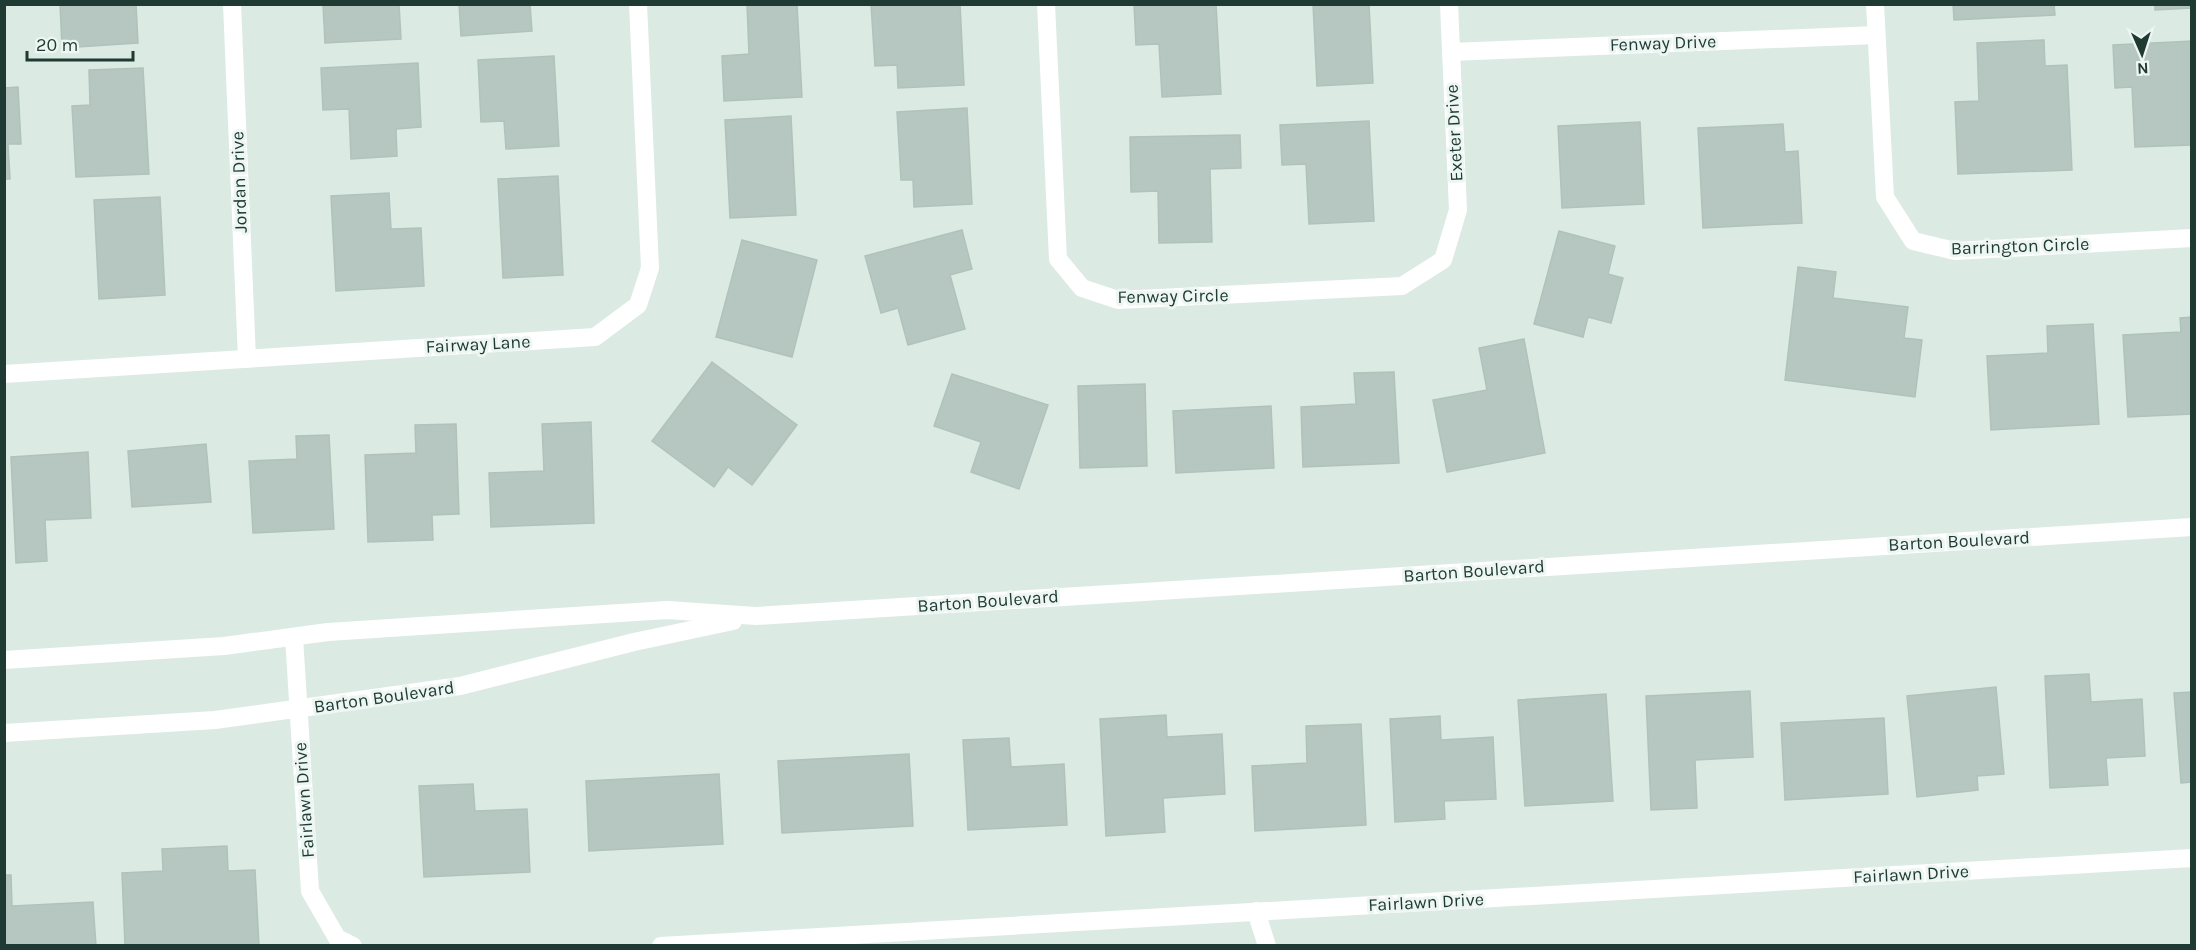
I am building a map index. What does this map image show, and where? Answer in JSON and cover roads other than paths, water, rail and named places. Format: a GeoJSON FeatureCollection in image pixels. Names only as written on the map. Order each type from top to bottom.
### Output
{"type":"FeatureCollection","features":[{"type":"Feature","properties":{"kind":"street","name":"Jordan Drive"},"geometry":{"type":"LineString","coordinates":[[232,4],[247,358]]}},
{"type":"Feature","properties":{"kind":"street","name":"Fairway Lane"},"geometry":{"type":"LineString","coordinates":[[4,374],[595,337],[638,305],[650,268],[638,4]]}},
{"type":"Feature","properties":{"kind":"street","name":"Fenway Circle"},"geometry":{"type":"LineString","coordinates":[[1046,4],[1058,259],[1082,288],[1118,300],[1402,286],[1443,260]]}},
{"type":"Feature","properties":{"kind":"street","name":"Exeter Drive"},"geometry":{"type":"LineString","coordinates":[[1443,260],[1458,210],[1449,4]]}},
{"type":"Feature","properties":{"kind":"street","name":"Barrington Circle"},"geometry":{"type":"LineString","coordinates":[[1875,4],[1885,197],[1913,240],[1955,251],[2192,238]]}},
{"type":"Feature","properties":{"kind":"street","name":"Fenway Drive"},"geometry":{"type":"LineString","coordinates":[[1451,52],[1876,35]]}},
{"type":"Feature","properties":{"kind":"street","name":"Barton Boulevard"},"geometry":{"type":"LineString","coordinates":[[4,660],[224,646],[327,632],[668,610],[756,616],[2192,527]]}},
{"type":"Feature","properties":{"kind":"street","name":"Barton Boulevard"},"geometry":{"type":"LineString","coordinates":[[4,733],[215,720],[460,686],[634,642],[756,616]]}},
{"type":"Feature","properties":{"kind":"street","name":"Fairlawn Drive"},"geometry":{"type":"LineString","coordinates":[[294,637],[310,891],[337,938],[353,945]]}},
{"type":"Feature","properties":{"kind":"street","name":"Fairlawn Drive"},"geometry":{"type":"LineString","coordinates":[[661,945],[2192,858]]}},
{"type":"Feature","properties":{"kind":"street"},"geometry":{"type":"LineString","coordinates":[[1256,911],[1267,945]]}}]}
